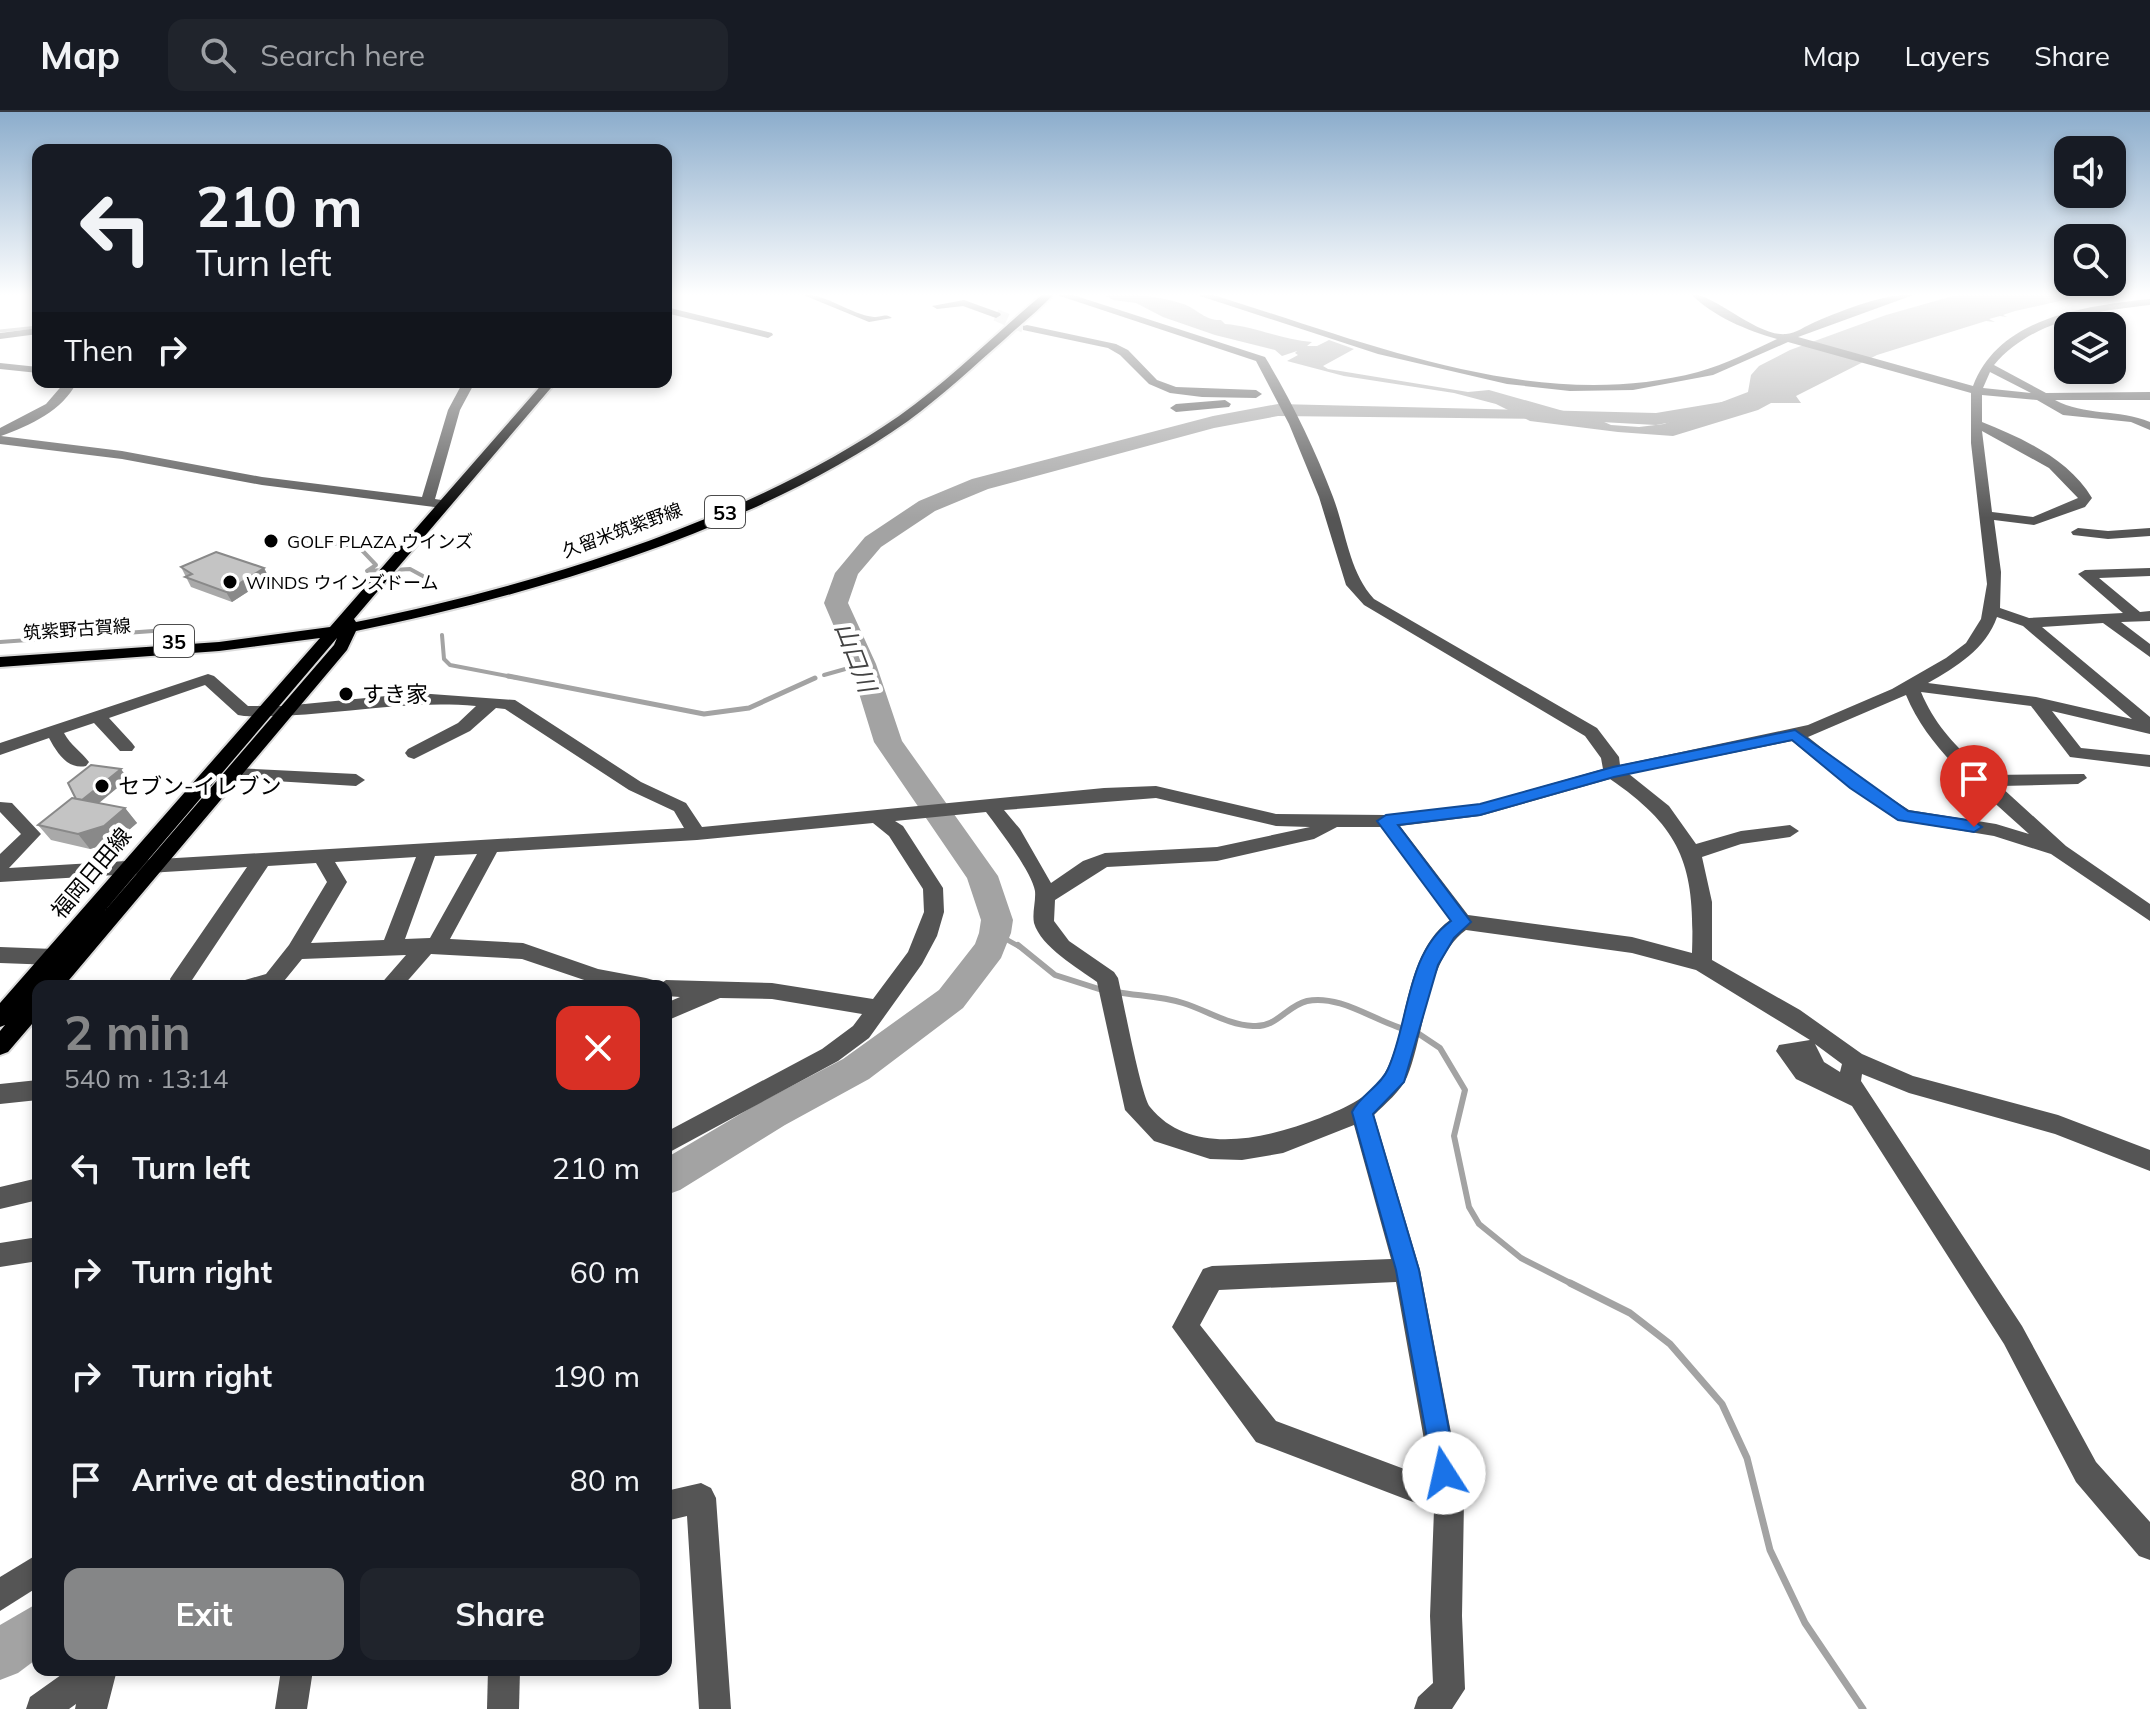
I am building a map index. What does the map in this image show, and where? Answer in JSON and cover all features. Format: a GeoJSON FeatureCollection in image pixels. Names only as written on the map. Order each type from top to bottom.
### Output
{"type":"FeatureCollection","features":[{"type":"Feature","properties":{"kind":"main road","name":"久留米筑紫野線"},"geometry":{"type":"LineString","coordinates":[[344,625],[574,557],[681,520],[791,471],[902,408],[948,369]]}},
{"type":"Feature","properties":{"kind":"main road","name":"久留米筑紫野線"},"geometry":{"type":"LineString","coordinates":[[344,625],[483,597],[639,547],[754,500],[884,432],[964,369]]}},
{"type":"Feature","properties":{"kind":"main road","name":"福岡日田線"},"geometry":{"type":"LineString","coordinates":[[34,980],[344,625],[434,503],[544,388]]}},
{"type":"Feature","properties":{"kind":"main road","name":"福岡日田線"},"geometry":{"type":"LineString","coordinates":[[57,980],[341,647],[344,625]]}},
{"type":"Feature","properties":{"kind":"main road","name":"筑紫野古賀線"},"geometry":{"type":"LineString","coordinates":[[0,654],[344,625]]}},
{"type":"Feature","properties":{"kind":"main road","name":"筑紫野古賀線"},"geometry":{"type":"LineString","coordinates":[[0,662],[196,649],[344,625]]}},
{"type":"Feature","properties":{"kind":"main road","name":"福岡日田線"},"geometry":{"type":"LineString","coordinates":[[0,1018],[32,982]]}},
{"type":"Feature","properties":{"kind":"main road"},"geometry":{"type":"LineString","coordinates":[[0,1046],[32,1009]]}},
{"type":"Feature","properties":{"kind":"street"},"geometry":{"type":"LineString","coordinates":[[1138,369],[1156,384],[1173,391],[1276,392]]}},
{"type":"Feature","properties":{"kind":"street"},"geometry":{"type":"LineString","coordinates":[[1265,369],[1295,424],[1326,497],[1353,585],[1369,602],[1591,732],[1610,757],[1613,772],[1666,810],[1693,853],[1705,910],[1702,964]]}},
{"type":"Feature","properties":{"kind":"street"},"geometry":{"type":"LineString","coordinates":[[1455,369],[1520,384],[1622,389],[1697,376],[1719,369]]}},
{"type":"Feature","properties":{"kind":"street"},"geometry":{"type":"LineString","coordinates":[[1893,369],[1977,391],[2015,397],[2150,396]]}},
{"type":"Feature","properties":{"kind":"street"},"geometry":{"type":"LineString","coordinates":[[0,875],[697,834],[1104,794],[1156,792],[1263,818],[1386,821],[1480,810],[1613,772],[1795,735],[1823,727],[1910,686],[1971,648],[1983,633],[1992,610],[1995,578],[1977,424],[1977,391],[1986,369]]}},
{"type":"Feature","properties":{"kind":"street"},"geometry":{"type":"LineString","coordinates":[[1992,369],[2067,412],[2133,419],[2150,426]]}},
{"type":"Feature","properties":{"kind":"street"},"geometry":{"type":"LineString","coordinates":[[0,433],[52,405],[69,388]]}},
{"type":"Feature","properties":{"kind":"street"},"geometry":{"type":"LineString","coordinates":[[0,440],[138,457],[262,481],[434,503],[453,409],[465,388]]}},
{"type":"Feature","properties":{"kind":"street"},"geometry":{"type":"LineString","coordinates":[[1176,408],[1235,404],[1256,394]]}},
{"type":"Feature","properties":{"kind":"street"},"geometry":{"type":"LineString","coordinates":[[1977,424],[2015,442],[2074,482],[2085,498],[2080,504],[2034,521],[1986,515]]}},
{"type":"Feature","properties":{"kind":"street"},"geometry":{"type":"LineString","coordinates":[[2078,532],[2108,535],[2150,532]]}},
{"type":"Feature","properties":{"kind":"street"},"geometry":{"type":"LineString","coordinates":[[2143,616],[2085,574],[2150,572]]}},
{"type":"Feature","properties":{"kind":"street"},"geometry":{"type":"LineString","coordinates":[[1992,610],[2028,623],[2150,727]]}},
{"type":"Feature","properties":{"kind":"street"},"geometry":{"type":"LineString","coordinates":[[2028,623],[2143,616]]}},
{"type":"Feature","properties":{"kind":"street"},"geometry":{"type":"LineString","coordinates":[[2106,618],[2150,652]]}},
{"type":"Feature","properties":{"kind":"street"},"geometry":{"type":"LineString","coordinates":[[0,749],[208,679],[244,711],[265,713],[402,699],[509,704],[635,786],[680,807],[697,834]]}},
{"type":"Feature","properties":{"kind":"street"},"geometry":{"type":"LineString","coordinates":[[1910,686],[2036,702],[2150,727]]}},
{"type":"Feature","properties":{"kind":"street"},"geometry":{"type":"LineString","coordinates":[[1910,686],[1925,721],[1947,748],[2059,851],[2150,914]]}},
{"type":"Feature","properties":{"kind":"street"},"geometry":{"type":"LineString","coordinates":[[414,753],[464,727],[489,702]]}},
{"type":"Feature","properties":{"kind":"street"},"geometry":{"type":"LineString","coordinates":[[2036,702],[2076,753],[2150,761]]}},
{"type":"Feature","properties":{"kind":"street"},"geometry":{"type":"LineString","coordinates":[[97,716],[126,747]]}},
{"type":"Feature","properties":{"kind":"street"},"geometry":{"type":"LineString","coordinates":[[54,731],[64,750],[80,762]]}},
{"type":"Feature","properties":{"kind":"street"},"geometry":{"type":"LineString","coordinates":[[1795,735],[1856,784],[1904,816],[1996,830],[2059,851]]}},
{"type":"Feature","properties":{"kind":"street"},"geometry":{"type":"LineString","coordinates":[[234,774],[356,780]]}},
{"type":"Feature","properties":{"kind":"street"},"geometry":{"type":"LineString","coordinates":[[1983,781],[2078,778]]}},
{"type":"Feature","properties":{"kind":"street"},"geometry":{"type":"LineString","coordinates":[[0,865],[32,834],[6,807]]}},
{"type":"Feature","properties":{"kind":"street"},"geometry":{"type":"LineString","coordinates":[[983,807],[1013,834],[1045,889],[1044,922],[1062,946],[1107,978],[1137,1110],[1162,1134],[1210,1149],[1242,1150],[1283,1143],[1362,1112],[1396,1076],[1429,965],[1447,933],[1462,922],[1632,945],[1702,964],[1792,1016],[1854,1060],[1909,1084],[2058,1125],[2150,1161]]}},
{"type":"Feature","properties":{"kind":"street"},"geometry":{"type":"LineString","coordinates":[[672,1141],[830,1055],[861,1032],[927,936],[934,900],[933,888],[896,831],[883,817]]}},
{"type":"Feature","properties":{"kind":"street"},"geometry":{"type":"LineString","coordinates":[[1386,821],[1462,922]]}},
{"type":"Feature","properties":{"kind":"street"},"geometry":{"type":"LineString","coordinates":[[1045,897],[1090,866],[1105,860],[1217,854],[1314,833],[1332,822]]}},
{"type":"Feature","properties":{"kind":"street"},"geometry":{"type":"LineString","coordinates":[[1693,853],[1722,840],[1748,834],[1790,831]]}},
{"type":"Feature","properties":{"kind":"street"},"geometry":{"type":"LineString","coordinates":[[396,980],[431,946],[491,846]]}},
{"type":"Feature","properties":{"kind":"street"},"geometry":{"type":"LineString","coordinates":[[392,947],[428,850]]}},
{"type":"Feature","properties":{"kind":"street"},"geometry":{"type":"LineString","coordinates":[[273,980],[296,951],[337,882],[322,856]]}},
{"type":"Feature","properties":{"kind":"street"},"geometry":{"type":"LineString","coordinates":[[181,980],[261,861]]}},
{"type":"Feature","properties":{"kind":"street"},"geometry":{"type":"LineString","coordinates":[[296,951],[431,946],[523,951],[613,980]]}},
{"type":"Feature","properties":{"kind":"street"},"geometry":{"type":"LineString","coordinates":[[0,955],[54,957]]}},
{"type":"Feature","properties":{"kind":"street"},"geometry":{"type":"LineString","coordinates":[[672,988],[772,991],[878,1008]]}},
{"type":"Feature","properties":{"kind":"street"},"geometry":{"type":"LineString","coordinates":[[672,1009],[723,988]]}},
{"type":"Feature","properties":{"kind":"street"},"geometry":{"type":"LineString","coordinates":[[1854,1060],[1849,1082],[1855,1093],[2013,1335],[2086,1472],[2150,1545]]}},
{"type":"Feature","properties":{"kind":"street"},"geometry":{"type":"LineString","coordinates":[[0,1094],[32,1091]]}},
{"type":"Feature","properties":{"kind":"street"},"geometry":{"type":"LineString","coordinates":[[1362,1112],[1407,1270],[1449,1501],[1446,1616],[1449,1689],[1430,1709]]}},
{"type":"Feature","properties":{"kind":"street"},"geometry":{"type":"LineString","coordinates":[[0,1198],[32,1190]]}},
{"type":"Feature","properties":{"kind":"street"},"geometry":{"type":"LineString","coordinates":[[0,1255],[32,1250]]}},
{"type":"Feature","properties":{"kind":"street"},"geometry":{"type":"LineString","coordinates":[[1407,1270],[1212,1278],[1185,1327],[1266,1432],[1449,1501]]}},
{"type":"Feature","properties":{"kind":"street"},"geometry":{"type":"LineString","coordinates":[[672,1505],[701,1498],[715,1709]]}},
{"type":"Feature","properties":{"kind":"street"},"geometry":{"type":"LineString","coordinates":[[0,1596],[32,1573]]}},
{"type":"Feature","properties":{"kind":"street"},"geometry":{"type":"LineString","coordinates":[[42,1709],[89,1676]]}},
{"type":"Feature","properties":{"kind":"street"},"geometry":{"type":"LineString","coordinates":[[91,1709],[97,1676]]}},
{"type":"Feature","properties":{"kind":"street"},"geometry":{"type":"LineString","coordinates":[[291,1709],[296,1676]]}},
{"type":"Feature","properties":{"kind":"street"},"geometry":{"type":"LineString","coordinates":[[503,1709],[504,1676]]}},
{"type":"Feature","properties":{"kind":"shaded area"},"geometry":{"type":"Polygon","coordinates":[[[1316,369],[1468,392],[1489,390],[1567,412],[1586,414],[1611,425],[1639,427],[1664,424],[1748,392],[1751,375],[1757,369],[1850,369],[1796,396],[1801,403],[1771,403],[1758,410],[1673,436],[1530,421],[1496,404],[1454,393],[1344,376],[1316,369]]]}},
{"type":"Feature","properties":{"kind":"building"},"geometry":{"type":"Polygon","coordinates":[[[216,552],[264,568],[226,592],[185,577],[192,574],[181,567],[216,552]]]}},
{"type":"Feature","properties":{"kind":"building"},"geometry":{"type":"Polygon","coordinates":[[[91,765],[121,769],[82,800],[76,799],[68,783],[91,765]]]}},
{"type":"Feature","properties":{"kind":"building"},"geometry":{"type":"Polygon","coordinates":[[[72,798],[125,808],[104,826],[78,834],[38,825],[72,798]]]}},
{"type":"Feature","properties":{"kind":"waterway"},"geometry":{"type":"LineString","coordinates":[[1552,415],[1656,419],[1728,407]]}},
{"type":"Feature","properties":{"kind":"waterway","name":"山口川"},"geometry":{"type":"LineString","coordinates":[[672,1174],[772,1114],[856,1069],[951,999],[989,949],[995,933],[997,920],[982,876],[888,742],[863,664],[836,603],[847,573],[873,542],[927,506],[980,484],[1213,422],[1278,410],[1544,414]]}},
{"type":"Feature","properties":{"kind":"waterway"},"geometry":{"type":"LineString","coordinates":[[307,541],[358,546],[376,565],[367,571],[383,570]]}},
{"type":"Feature","properties":{"kind":"waterway"},"geometry":{"type":"LineString","coordinates":[[393,570],[410,569],[432,581]]}},
{"type":"Feature","properties":{"kind":"waterway"},"geometry":{"type":"LineString","coordinates":[[0,642],[181,629]]}},
{"type":"Feature","properties":{"kind":"waterway"},"geometry":{"type":"LineString","coordinates":[[442,635],[444,659],[450,665],[518,678]]}},
{"type":"Feature","properties":{"kind":"waterway"},"geometry":{"type":"LineString","coordinates":[[824,675],[863,664]]}},
{"type":"Feature","properties":{"kind":"waterway"},"geometry":{"type":"LineString","coordinates":[[508,676],[704,714],[749,708],[815,678]]}},
{"type":"Feature","properties":{"kind":"waterway"},"geometry":{"type":"LineString","coordinates":[[995,933],[1020,947]]}},
{"type":"Feature","properties":{"kind":"waterway"},"geometry":{"type":"LineString","coordinates":[[1018,945],[1055,975],[1102,990]]}},
{"type":"Feature","properties":{"kind":"waterway"},"geometry":{"type":"LineString","coordinates":[[1116,992],[1175,1001],[1226,1020],[1253,1026],[1269,1024],[1307,1001],[1332,1001],[1407,1030]]}},
{"type":"Feature","properties":{"kind":"waterway"},"geometry":{"type":"LineString","coordinates":[[1416,1032],[1440,1048],[1465,1090],[1454,1136],[1469,1207],[1479,1224],[1521,1258],[1574,1285]]}},
{"type":"Feature","properties":{"kind":"waterway"},"geometry":{"type":"LineString","coordinates":[[1570,1283],[1574,1285]]}},
{"type":"Feature","properties":{"kind":"waterway"},"geometry":{"type":"LineString","coordinates":[[1574,1285],[1630,1313],[1670,1344],[1722,1404],[1747,1458],[1770,1550],[1805,1623],[1863,1709]]}},
{"type":"Feature","properties":{"kind":"waterway","name":"山口川"},"geometry":{"type":"LineString","coordinates":[[0,1655],[32,1632]]}},
{"type":"Feature","properties":{"kind":"place","name":"GOLF PLAZA ウインズ"},"geometry":{"type":"Point","coordinates":[271,541]}},
{"type":"Feature","properties":{"kind":"place","name":"WINDS ウインズドーム"},"geometry":{"type":"Point","coordinates":[230,582]}},
{"type":"Feature","properties":{"kind":"place","name":"すき家"},"geometry":{"type":"Point","coordinates":[346,694]}},
{"type":"Feature","properties":{"kind":"place","name":"セブン-イレブン"},"geometry":{"type":"Point","coordinates":[102,786]}},
{"type":"Feature","properties":{"kind":"route"},"geometry":{"type":"LineString","coordinates":[[1444,1473],[1407,1270],[1362,1112],[1396,1076],[1429,965],[1447,933],[1462,922],[1386,821],[1480,810],[1613,772],[1795,735],[1856,784],[1904,816],[1974,827]]}}]}
